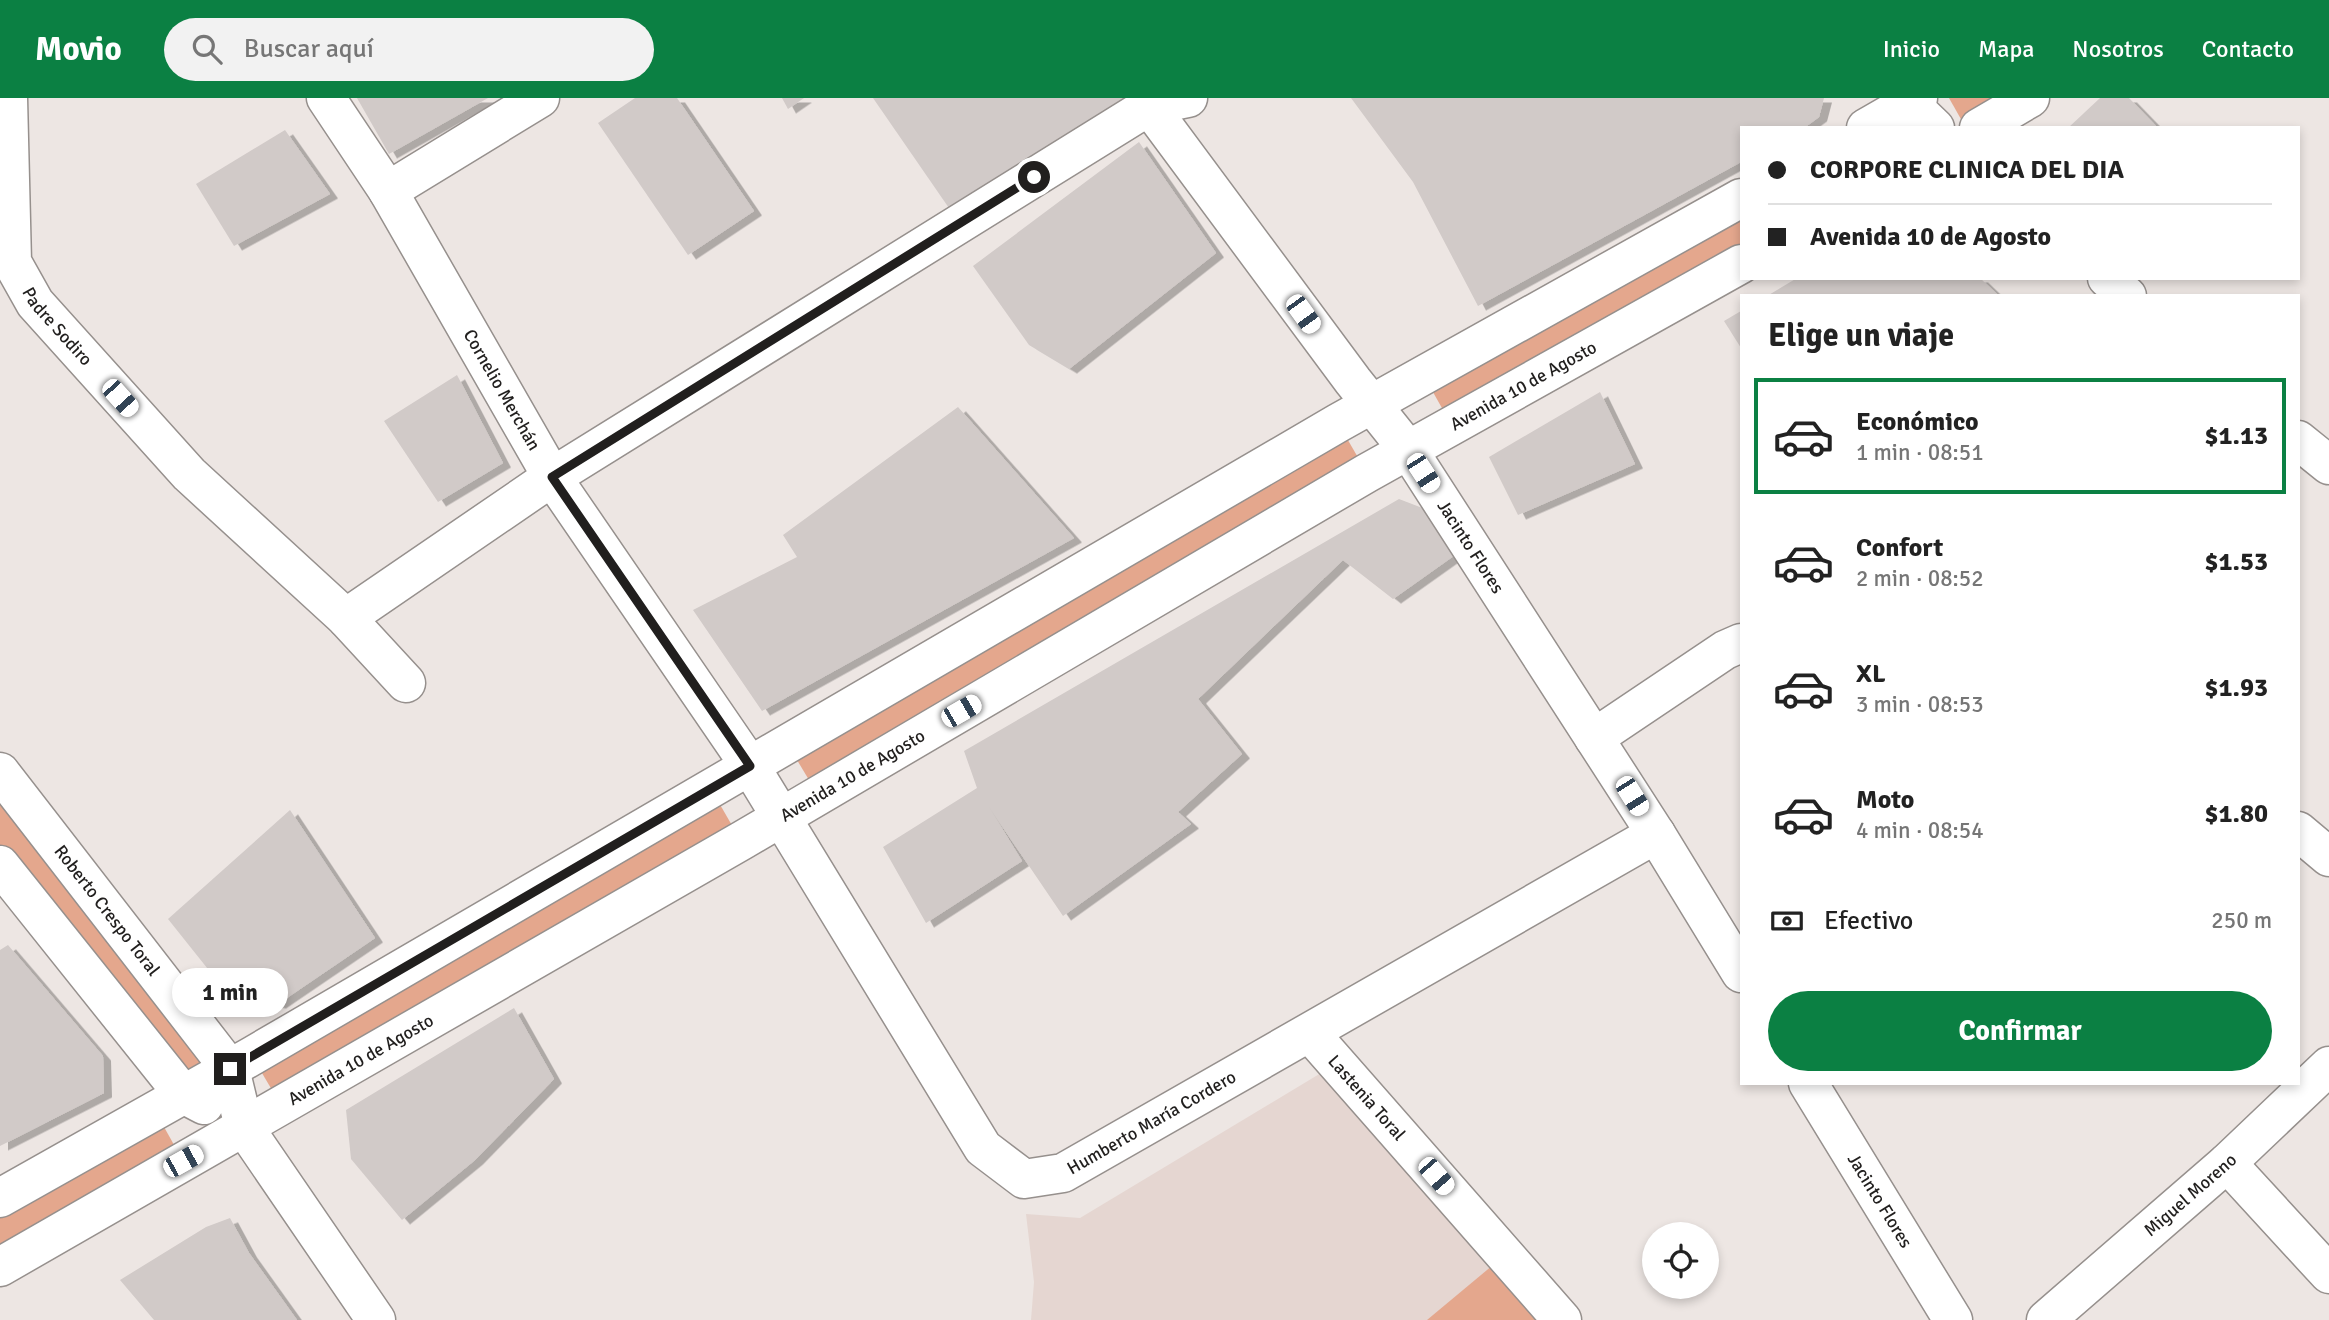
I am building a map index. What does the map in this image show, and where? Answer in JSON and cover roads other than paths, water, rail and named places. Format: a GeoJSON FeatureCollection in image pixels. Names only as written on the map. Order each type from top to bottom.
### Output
{"type":"FeatureCollection","features":[{"type":"Feature","properties":{"kind":"street","name":"Padre Sodiro"},"geometry":{"type":"LineString","coordinates":[[8,98],[12,262],[35,303],[189,474],[346,618],[406,683]]}},
{"type":"Feature","properties":{"kind":"street","name":"Cornelio Merchán"},"geometry":{"type":"LineString","coordinates":[[326,98],[388,191],[552,477],[782,816]]}},
{"type":"Feature","properties":{"kind":"street"},"geometry":{"type":"LineString","coordinates":[[388,191],[540,98]]}},
{"type":"Feature","properties":{"kind":"street"},"geometry":{"type":"LineString","coordinates":[[346,618],[552,477],[1149,106],[1188,98]]}},
{"type":"Feature","properties":{"kind":"street"},"geometry":{"type":"LineString","coordinates":[[1982,126],[2031,98]]}},
{"type":"Feature","properties":{"kind":"street","name":"Jacinto Flores"},"geometry":{"type":"LineString","coordinates":[[1149,106],[1370,405],[1409,451],[1656,834],[1740,971]]}},
{"type":"Feature","properties":{"kind":"street"},"geometry":{"type":"LineString","coordinates":[[1871,126],[1916,107]]}},
{"type":"Feature","properties":{"kind":"street"},"geometry":{"type":"LineString","coordinates":[[0,1198],[230,1069],[1370,405],[1740,199]]}},
{"type":"Feature","properties":{"kind":"street","name":"Avenida 10 de Agosto"},"geometry":{"type":"LineString","coordinates":[[0,1267],[1409,451],[1740,265]]}},
{"type":"Feature","properties":{"kind":"street"},"geometry":{"type":"LineString","coordinates":[[2109,280],[2125,294]]}},
{"type":"Feature","properties":{"kind":"street"},"geometry":{"type":"LineString","coordinates":[[2300,442],[2329,465]]}},
{"type":"Feature","properties":{"kind":"street"},"geometry":{"type":"LineString","coordinates":[[1594,738],[1724,650],[1740,643]]}},
{"type":"Feature","properties":{"kind":"street","name":"Roberto Crespo Toral"},"geometry":{"type":"LineString","coordinates":[[0,772],[230,1069],[244,1126],[376,1320]]}},
{"type":"Feature","properties":{"kind":"street","name":"Humberto María Cordero"},"geometry":{"type":"LineString","coordinates":[[782,816],[983,1148],[1024,1179],[1063,1174],[1656,834]]}},
{"type":"Feature","properties":{"kind":"street"},"geometry":{"type":"LineString","coordinates":[[2300,833],[2329,857]]}},
{"type":"Feature","properties":{"kind":"street","name":"Roberto Crespo Toral"},"geometry":{"type":"LineString","coordinates":[[0,865],[183,1094],[244,1126]]}},
{"type":"Feature","properties":{"kind":"street","name":"Lastenia Toral"},"geometry":{"type":"LineString","coordinates":[[1310,1033],[1562,1320]]}},
{"type":"Feature","properties":{"kind":"street","name":"Miguel Moreno"},"geometry":{"type":"LineString","coordinates":[[2046,1320],[2227,1163],[2329,1066]]}},
{"type":"Feature","properties":{"kind":"street","name":"Jacinto Flores"},"geometry":{"type":"LineString","coordinates":[[1809,1085],[1953,1320]]}},
{"type":"Feature","properties":{"kind":"street"},"geometry":{"type":"LineString","coordinates":[[2227,1163],[2329,1274]]}}]}
